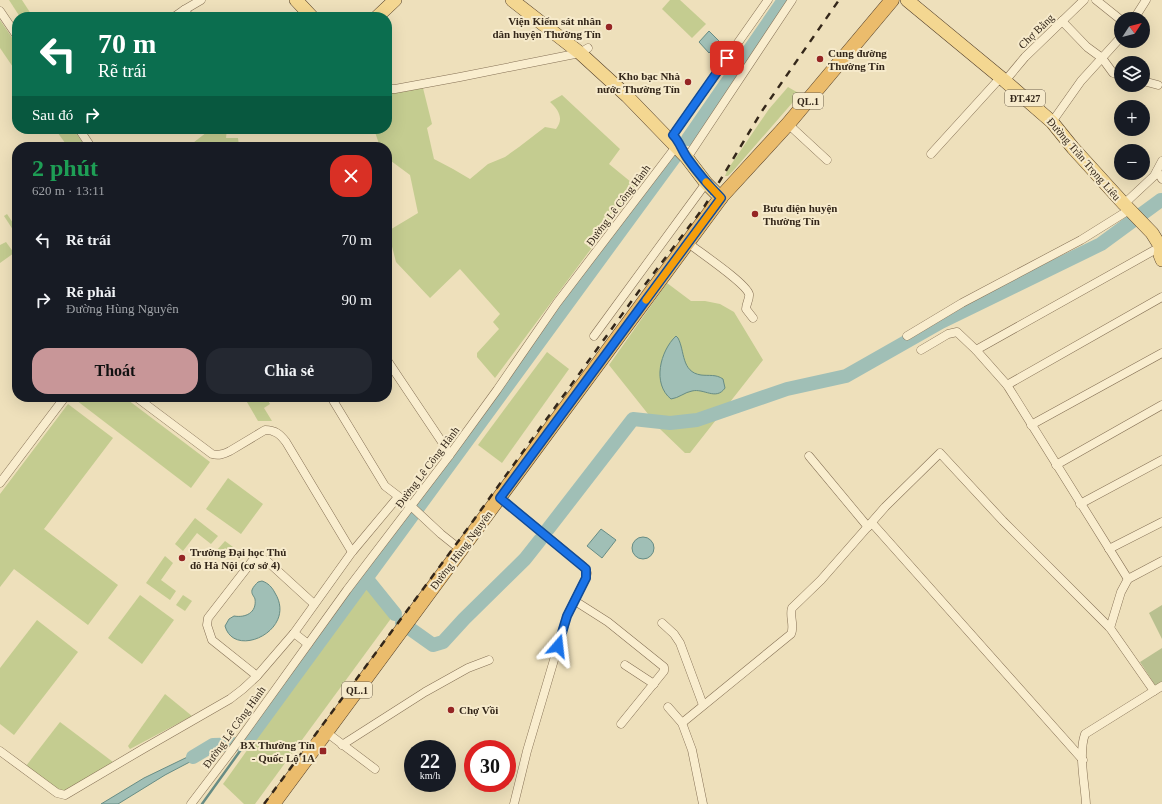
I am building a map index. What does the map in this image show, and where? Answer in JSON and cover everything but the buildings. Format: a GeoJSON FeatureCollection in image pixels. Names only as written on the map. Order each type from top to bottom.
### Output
{"type":"FeatureCollection","features":[{"type":"Feature","properties":{"kind":"highway","name":"Đường Hùng Nguyên"},"geometry":{"type":"LineString","coordinates":[[273,804],[721,198],[788,124],[892,0]]}},
{"type":"Feature","properties":{"kind":"main road"},"geometry":{"type":"LineString","coordinates":[[296,0],[307,12]]}},
{"type":"Feature","properties":{"kind":"main road"},"geometry":{"type":"LineString","coordinates":[[382,12],[395,0]]}},
{"type":"Feature","properties":{"kind":"main road"},"geometry":{"type":"LineString","coordinates":[[512,0],[584,50]]}},
{"type":"Feature","properties":{"kind":"main road"},"geometry":{"type":"LineString","coordinates":[[526,0],[631,90],[676,141],[706,183],[721,198]]}},
{"type":"Feature","properties":{"kind":"main road","name":"Đường Trần Trọng Liêu"},"geometry":{"type":"LineString","coordinates":[[907,0],[1003,79],[1052,122],[1073,148],[1126,207],[1152,233],[1161,251]]}},
{"type":"Feature","properties":{"kind":"street"},"geometry":{"type":"LineString","coordinates":[[181,12],[201,0]]}},
{"type":"Feature","properties":{"kind":"street","name":"Đường Lê Công Hành"},"geometry":{"type":"LineString","coordinates":[[191,804],[241,738],[308,644],[412,508],[497,390],[557,303],[676,141],[768,0]]}},
{"type":"Feature","properties":{"kind":"street"},"geometry":{"type":"LineString","coordinates":[[687,158],[792,0]]}},
{"type":"Feature","properties":{"kind":"street","name":"Chợ Bằng"},"geometry":{"type":"LineString","coordinates":[[931,154],[1003,79],[1084,0]]}},
{"type":"Feature","properties":{"kind":"street"},"geometry":{"type":"LineString","coordinates":[[1096,0],[1114,14]]}},
{"type":"Feature","properties":{"kind":"street"},"geometry":{"type":"LineString","coordinates":[[1138,12],[1146,0]]}},
{"type":"Feature","properties":{"kind":"street"},"geometry":{"type":"LineString","coordinates":[[0,11],[12,29]]}},
{"type":"Feature","properties":{"kind":"street"},"geometry":{"type":"LineString","coordinates":[[1062,22],[1087,47],[1102,58],[1114,72]]}},
{"type":"Feature","properties":{"kind":"street"},"geometry":{"type":"LineString","coordinates":[[1052,122],[1081,81],[1114,45]]}},
{"type":"Feature","properties":{"kind":"street"},"geometry":{"type":"LineString","coordinates":[[392,89],[460,77],[584,50]]}},
{"type":"Feature","properties":{"kind":"street"},"geometry":{"type":"LineString","coordinates":[[1150,83],[1158,85]]}},
{"type":"Feature","properties":{"kind":"street"},"geometry":{"type":"LineString","coordinates":[[788,124],[827,160]]}},
{"type":"Feature","properties":{"kind":"street"},"geometry":{"type":"LineString","coordinates":[[907,336],[962,302],[1081,240],[1126,207],[1160,175],[1162,161]]}},
{"type":"Feature","properties":{"kind":"street"},"geometry":{"type":"LineString","coordinates":[[594,336],[706,183]]}},
{"type":"Feature","properties":{"kind":"street"},"geometry":{"type":"LineString","coordinates":[[688,243],[745,288],[749,296],[746,309],[753,318]]}},
{"type":"Feature","properties":{"kind":"street"},"geometry":{"type":"LineString","coordinates":[[976,350],[1161,251]]}},
{"type":"Feature","properties":{"kind":"street"},"geometry":{"type":"LineString","coordinates":[[1007,385],[1162,297]]}},
{"type":"Feature","properties":{"kind":"street"},"geometry":{"type":"LineString","coordinates":[[921,350],[948,334],[957,332],[976,350],[1007,385],[1056,466],[1128,579]]}},
{"type":"Feature","properties":{"kind":"street"},"geometry":{"type":"LineString","coordinates":[[1031,425],[1162,352]]}},
{"type":"Feature","properties":{"kind":"street"},"geometry":{"type":"LineString","coordinates":[[392,367],[446,448],[449,456]]}},
{"type":"Feature","properties":{"kind":"street"},"geometry":{"type":"LineString","coordinates":[[0,482],[61,402]]}},
{"type":"Feature","properties":{"kind":"street"},"geometry":{"type":"LineString","coordinates":[[143,402],[212,454],[216,455],[230,451],[265,430],[270,430],[280,435],[286,442],[352,552]]}},
{"type":"Feature","properties":{"kind":"street"},"geometry":{"type":"LineString","coordinates":[[334,402],[385,486],[461,550]]}},
{"type":"Feature","properties":{"kind":"street"},"geometry":{"type":"LineString","coordinates":[[1056,466],[1162,405]]}},
{"type":"Feature","properties":{"kind":"street"},"geometry":{"type":"LineString","coordinates":[[682,723],[791,634],[793,630],[791,613],[792,608],[821,580],[885,507],[940,453],[1003,521],[1110,628],[1154,691]]}},
{"type":"Feature","properties":{"kind":"street"},"geometry":{"type":"LineString","coordinates":[[809,456],[1083,760]]}},
{"type":"Feature","properties":{"kind":"street"},"geometry":{"type":"LineString","coordinates":[[1080,504],[1162,460]]}},
{"type":"Feature","properties":{"kind":"street"},"geometry":{"type":"LineString","coordinates":[[0,750],[57,793],[65,795],[143,748],[230,699],[257,676],[294,633],[352,552],[398,497]]}},
{"type":"Feature","properties":{"kind":"street"},"geometry":{"type":"LineString","coordinates":[[500,498],[586,569],[586,578],[567,616],[527,751],[514,804]]}},
{"type":"Feature","properties":{"kind":"street"},"geometry":{"type":"LineString","coordinates":[[1109,549],[1162,522]]}},
{"type":"Feature","properties":{"kind":"street"},"geometry":{"type":"LineString","coordinates":[[257,676],[212,640],[208,625],[208,618],[253,560],[264,559],[268,561],[314,604]]}},
{"type":"Feature","properties":{"kind":"street"},"geometry":{"type":"LineString","coordinates":[[1110,628],[1121,592],[1128,579],[1162,561]]}},
{"type":"Feature","properties":{"kind":"street"},"geometry":{"type":"LineString","coordinates":[[575,601],[608,622],[663,666],[664,671],[621,724]]}},
{"type":"Feature","properties":{"kind":"street"},"geometry":{"type":"LineString","coordinates":[[662,623],[674,634],[680,643],[703,705]]}},
{"type":"Feature","properties":{"kind":"street"},"geometry":{"type":"LineString","coordinates":[[294,633],[308,644]]}},
{"type":"Feature","properties":{"kind":"street"},"geometry":{"type":"LineString","coordinates":[[342,744],[425,692],[468,668],[489,660]]}},
{"type":"Feature","properties":{"kind":"street"},"geometry":{"type":"LineString","coordinates":[[625,666],[654,684]]}},
{"type":"Feature","properties":{"kind":"street"},"geometry":{"type":"LineString","coordinates":[[1086,804],[1082,748],[1085,734],[1162,686]]}},
{"type":"Feature","properties":{"kind":"street"},"geometry":{"type":"LineString","coordinates":[[668,708],[682,723],[692,750],[702,804]]}},
{"type":"Feature","properties":{"kind":"street"},"geometry":{"type":"LineString","coordinates":[[326,732],[375,769]]}},
{"type":"Feature","properties":{"kind":"green space"},"geometry":{"type":"Polygon","coordinates":[[[9,0],[22,0],[30,12],[17,12],[9,0]]]}},
{"type":"Feature","properties":{"kind":"green space"},"geometry":{"type":"Polygon","coordinates":[[[670,0],[680,0],[706,24],[692,38],[662,9],[670,0]]]}},
{"type":"Feature","properties":{"kind":"green space"},"geometry":{"type":"Polygon","coordinates":[[[0,20],[12,38],[12,66],[0,48],[0,20]]]}},
{"type":"Feature","properties":{"kind":"green space"},"geometry":{"type":"Polygon","coordinates":[[[422,84],[432,124],[427,128],[434,159],[470,179],[488,164],[505,157],[545,127],[556,129],[560,122],[560,118],[558,111],[550,102],[562,95],[620,149],[609,164],[637,187],[495,378],[477,357],[477,353],[499,329],[493,322],[500,314],[460,269],[430,298],[396,262],[392,246],[392,229],[418,213],[410,175],[392,162],[392,142],[378,142],[376,134],[392,134],[392,88],[422,84]]]}},
{"type":"Feature","properties":{"kind":"green space"},"geometry":{"type":"Polygon","coordinates":[[[788,87],[800,94],[733,171],[728,176],[725,176],[728,169],[769,109],[788,87]]]}},
{"type":"Feature","properties":{"kind":"green space"},"geometry":{"type":"Polygon","coordinates":[[[59,134],[77,134],[82,142],[64,142],[59,134]]]}},
{"type":"Feature","properties":{"kind":"green space"},"geometry":{"type":"Polygon","coordinates":[[[205,134],[226,134],[226,138],[238,138],[238,142],[194,142],[205,134]]]}},
{"type":"Feature","properties":{"kind":"green space"},"geometry":{"type":"Polygon","coordinates":[[[7,214],[12,222],[12,228],[4,216],[7,214]]]}},
{"type":"Feature","properties":{"kind":"green space"},"geometry":{"type":"Polygon","coordinates":[[[6,242],[12,250],[12,254],[0,263],[0,245],[6,242]]]}},
{"type":"Feature","properties":{"kind":"green space"},"geometry":{"type":"Polygon","coordinates":[[[667,283],[691,301],[705,301],[720,304],[734,312],[763,360],[690,453],[685,453],[660,429],[609,365],[667,283]]]}},
{"type":"Feature","properties":{"kind":"green space"},"geometry":{"type":"Polygon","coordinates":[[[547,352],[569,369],[502,463],[478,445],[547,352]]]}},
{"type":"Feature","properties":{"kind":"green space"},"geometry":{"type":"Polygon","coordinates":[[[79,402],[131,402],[210,462],[191,488],[79,402]]]}},
{"type":"Feature","properties":{"kind":"green space"},"geometry":{"type":"Polygon","coordinates":[[[247,402],[269,402],[270,404],[264,408],[272,421],[258,421],[247,402]]]}},
{"type":"Feature","properties":{"kind":"green space"},"geometry":{"type":"Polygon","coordinates":[[[68,404],[113,438],[44,529],[118,585],[88,625],[14,569],[0,587],[0,494],[68,404]]]}},
{"type":"Feature","properties":{"kind":"green space"},"geometry":{"type":"Polygon","coordinates":[[[228,478],[263,504],[241,534],[206,509],[228,478]]]}},
{"type":"Feature","properties":{"kind":"green space"},"geometry":{"type":"Polygon","coordinates":[[[195,518],[218,536],[211,544],[197,533],[183,551],[175,544],[195,518]]]}},
{"type":"Feature","properties":{"kind":"green space"},"geometry":{"type":"Polygon","coordinates":[[[225,541],[233,547],[226,557],[217,550],[225,541]]]}},
{"type":"Feature","properties":{"kind":"green space"},"geometry":{"type":"Polygon","coordinates":[[[165,556],[173,563],[161,580],[176,591],[170,600],[146,583],[165,556]]]}},
{"type":"Feature","properties":{"kind":"green space"},"geometry":{"type":"Polygon","coordinates":[[[365,585],[398,609],[255,804],[244,804],[223,784],[365,585]]]}},
{"type":"Feature","properties":{"kind":"green space"},"geometry":{"type":"Polygon","coordinates":[[[140,595],[174,620],[142,664],[108,638],[140,595]]]}},
{"type":"Feature","properties":{"kind":"green space"},"geometry":{"type":"Polygon","coordinates":[[[183,595],[192,601],[185,611],[176,605],[183,595]]]}},
{"type":"Feature","properties":{"kind":"green space"},"geometry":{"type":"Polygon","coordinates":[[[1162,605],[1162,639],[1149,613],[1162,605]]]}},
{"type":"Feature","properties":{"kind":"green space"},"geometry":{"type":"Polygon","coordinates":[[[37,620],[78,652],[14,735],[0,724],[0,668],[37,620]]]}},
{"type":"Feature","properties":{"kind":"green space"},"geometry":{"type":"Polygon","coordinates":[[[1162,648],[1162,684],[1157,688],[1140,662],[1162,648]]]}},
{"type":"Feature","properties":{"kind":"green space"},"geometry":{"type":"Polygon","coordinates":[[[165,694],[192,716],[130,749],[128,746],[165,694]]]}},
{"type":"Feature","properties":{"kind":"green space"},"geometry":{"type":"Polygon","coordinates":[[[60,722],[113,762],[66,791],[59,792],[26,766],[60,722]]]}},
{"type":"Feature","properties":{"kind":"water"},"geometry":{"type":"Polygon","coordinates":[[[709,31],[720,42],[709,53],[699,42],[709,31]]]}},
{"type":"Feature","properties":{"kind":"water"},"geometry":{"type":"Polygon","coordinates":[[[676,336],[690,370],[701,375],[715,376],[723,379],[725,388],[721,392],[714,394],[701,391],[692,391],[671,399],[665,393],[660,376],[660,368],[662,359],[670,342],[676,336]]]}},
{"type":"Feature","properties":{"kind":"water"},"geometry":{"type":"Polygon","coordinates":[[[601,529],[616,540],[602,558],[587,546],[601,529]]]}},
{"type":"Feature","properties":{"kind":"water"},"geometry":{"type":"Polygon","coordinates":[[[643,537],[651,540],[654,548],[651,556],[643,559],[635,556],[632,548],[635,540],[643,537]]]}},
{"type":"Feature","properties":{"kind":"water"},"geometry":{"type":"Polygon","coordinates":[[[262,581],[270,586],[275,593],[280,606],[278,619],[272,629],[262,636],[251,640],[240,640],[231,636],[225,626],[229,619],[234,616],[246,615],[252,611],[255,604],[255,599],[252,594],[252,590],[258,582],[262,581]]]}},
{"type":"Feature","properties":{"kind":"water"},"geometry":{"type":"Polygon","coordinates":[[[226,747],[222,751],[203,755],[165,775],[118,804],[101,804],[144,778],[204,749],[226,747]]]}},
{"type":"Feature","properties":{"kind":"waterway"},"geometry":{"type":"LineString","coordinates":[[688,139],[784,0]]}},
{"type":"Feature","properties":{"kind":"waterway"},"geometry":{"type":"LineString","coordinates":[[193,757],[213,745],[245,744],[676,155]]}},
{"type":"Feature","properties":{"kind":"waterway"},"geometry":{"type":"LineString","coordinates":[[548,529],[633,419],[670,423],[697,420],[787,389],[846,376],[941,322],[1101,244],[1161,200]]}},
{"type":"Feature","properties":{"kind":"waterway"},"geometry":{"type":"LineString","coordinates":[[402,623],[433,645],[443,642],[464,619],[525,559],[540,540]]}},
{"type":"Feature","properties":{"kind":"waterway"},"geometry":{"type":"LineString","coordinates":[[366,578],[395,614]]}},
{"type":"Feature","properties":{"kind":"waterway"},"geometry":{"type":"LineString","coordinates":[[202,804],[245,744]]}},
{"type":"Feature","properties":{"kind":"railway"},"geometry":{"type":"LineString","coordinates":[[264,804],[460,539],[639,291],[704,207],[762,111],[839,0]]}},
{"type":"Feature","properties":{"kind":"slow traffic"},"geometry":{"type":"LineString","coordinates":[[646,300],[721,198],[706,182]]}},
{"type":"Feature","properties":{"kind":"place","name":"Viện Kiểm sát nhân dân huyện Thường Tín"},"geometry":{"type":"Point","coordinates":[609,27]}},
{"type":"Feature","properties":{"kind":"place","name":"Cung đường Thường Tín"},"geometry":{"type":"Point","coordinates":[820,59]}},
{"type":"Feature","properties":{"kind":"place","name":"Kho bạc Nhà nước Thường Tín"},"geometry":{"type":"Point","coordinates":[688,82]}},
{"type":"Feature","properties":{"kind":"place","name":"Bưu điện huyện Thường Tín"},"geometry":{"type":"Point","coordinates":[755,214]}},
{"type":"Feature","properties":{"kind":"place","name":"Trường Đại học Thủ đô Hà Nội (cơ sở 4)"},"geometry":{"type":"Point","coordinates":[182,558]}},
{"type":"Feature","properties":{"kind":"place","name":"Chợ Vồi"},"geometry":{"type":"Point","coordinates":[451,710]}},
{"type":"Feature","properties":{"kind":"place","name":"BX Thường Tín - Quốc Lộ 1A"},"geometry":{"type":"Point","coordinates":[323,751]}},
{"type":"Feature","properties":{"kind":"route"},"geometry":{"type":"LineString","coordinates":[[558,646],[567,616],[586,578],[586,569],[500,498],[721,198],[706,183],[687,158],[680,142],[673,135],[727,58]]}}]}
